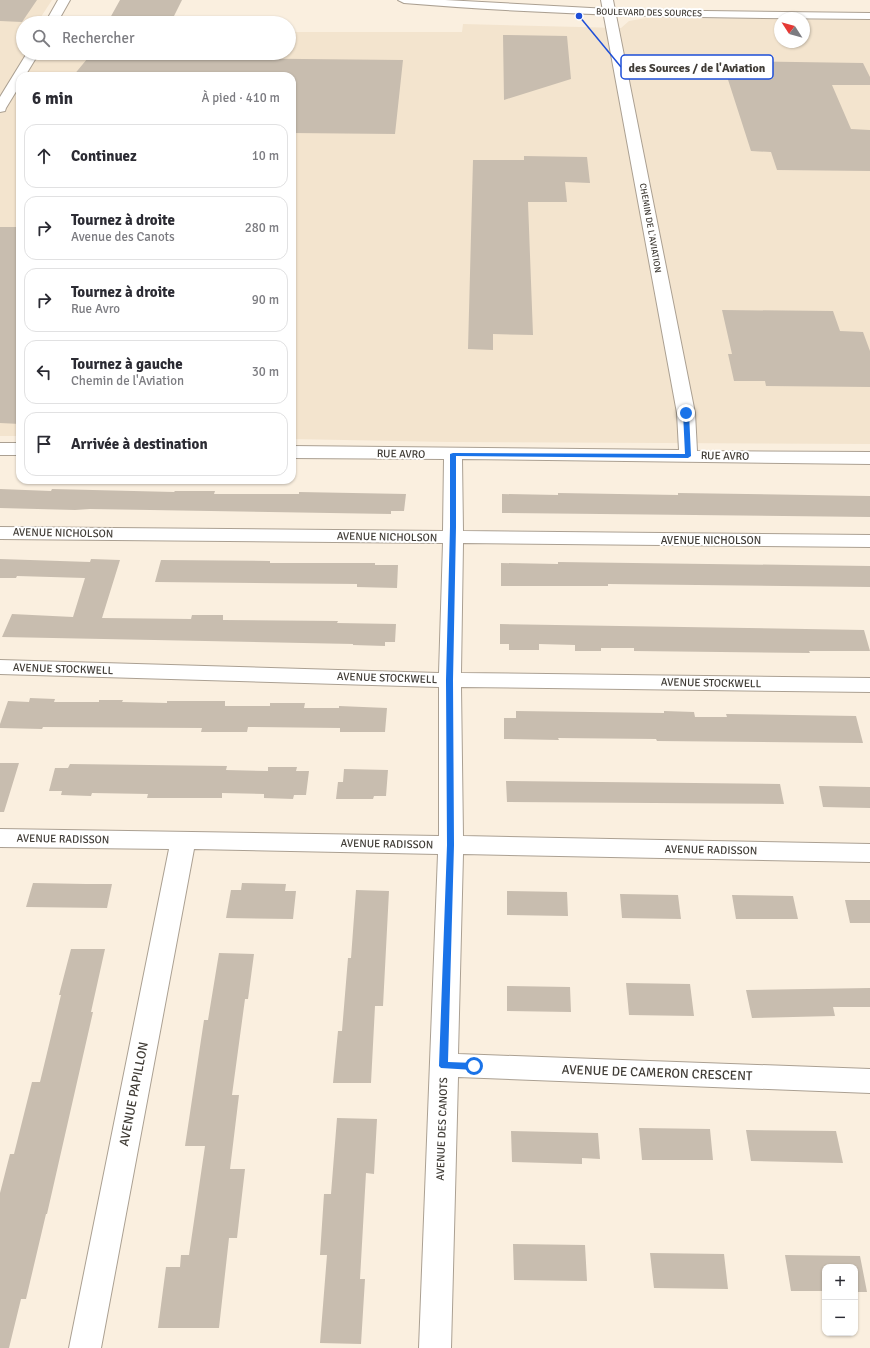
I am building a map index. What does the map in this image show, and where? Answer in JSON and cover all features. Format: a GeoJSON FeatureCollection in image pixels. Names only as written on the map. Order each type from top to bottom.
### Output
{"type":"FeatureCollection","features":[{"type":"Feature","properties":{"kind":"street"},"geometry":{"type":"LineString","coordinates":[[55,16],[64,0]]}},
{"type":"Feature","properties":{"kind":"street","name":"BOULEVARD DES SOURCES"},"geometry":{"type":"LineString","coordinates":[[404,0],[477,6],[692,5],[870,7]]}},
{"type":"Feature","properties":{"kind":"street","name":"BOULEVARD DES SOURCES"},"geometry":{"type":"LineString","coordinates":[[506,0],[608,6],[870,16]]}},
{"type":"Feature","properties":{"kind":"street"},"geometry":{"type":"LineString","coordinates":[[538,2],[564,0]]}},
{"type":"Feature","properties":{"kind":"street"},"geometry":{"type":"LineString","coordinates":[[663,2],[692,5]]}},
{"type":"Feature","properties":{"kind":"street","name":"CHEMIN DE L'AVIATION"},"geometry":{"type":"LineString","coordinates":[[608,6],[686,413],[688,456]]}},
{"type":"Feature","properties":{"kind":"street"},"geometry":{"type":"LineString","coordinates":[[22,72],[29,60]]}},
{"type":"Feature","properties":{"kind":"street"},"geometry":{"type":"LineString","coordinates":[[0,108],[16,81]]}},
{"type":"Feature","properties":{"kind":"street"},"geometry":{"type":"LineString","coordinates":[[0,449],[16,449]]}},
{"type":"Feature","properties":{"kind":"street","name":"RUE AVRO"},"geometry":{"type":"LineString","coordinates":[[296,452],[870,458]]}},
{"type":"Feature","properties":{"kind":"street","name":"AVENUE DES CANOTS"},"geometry":{"type":"LineString","coordinates":[[435,1348],[451,845],[450,680],[453,454]]}},
{"type":"Feature","properties":{"kind":"street","name":"AVENUE NICHOLSON"},"geometry":{"type":"LineString","coordinates":[[0,532],[453,538],[870,541]]}},
{"type":"Feature","properties":{"kind":"street","name":"AVENUE STOCKWELL"},"geometry":{"type":"LineString","coordinates":[[0,667],[450,680],[870,686]]}},
{"type":"Feature","properties":{"kind":"street","name":"AVENUE RADISSON"},"geometry":{"type":"LineString","coordinates":[[0,838],[870,853]]}},
{"type":"Feature","properties":{"kind":"street","name":"AVENUE PAPILLON"},"geometry":{"type":"LineString","coordinates":[[85,1348],[183,840]]}},
{"type":"Feature","properties":{"kind":"street","name":"AVENUE DE CAMERON CRESCENT"},"geometry":{"type":"LineString","coordinates":[[444,1066],[870,1081]]}},
{"type":"Feature","properties":{"kind":"shaded area"},"geometry":{"type":"Polygon","coordinates":[[[0,0],[52,0],[42,16],[16,16],[16,60],[296,60],[296,32],[462,32],[463,24],[621,28],[629,21],[646,18],[774,19],[774,48],[810,48],[810,20],[870,20],[870,444],[448,442],[296,439],[296,72],[16,72],[16,436],[0,436],[0,0]]]}},
{"type":"Feature","properties":{"kind":"building"},"geometry":{"type":"Polygon","coordinates":[[[0,0],[37,0],[26,16],[16,16],[16,22],[0,21],[0,0]]]}},
{"type":"Feature","properties":{"kind":"building"},"geometry":{"type":"Polygon","coordinates":[[[120,0],[182,0],[174,16],[111,16],[120,0]]]}},
{"type":"Feature","properties":{"kind":"building"},"geometry":{"type":"Polygon","coordinates":[[[503,35],[567,36],[571,79],[504,100],[503,35]]]}},
{"type":"Feature","properties":{"kind":"building"},"geometry":{"type":"Polygon","coordinates":[[[86,60],[403,60],[395,134],[296,133],[296,72],[76,72],[86,60]]]}},
{"type":"Feature","properties":{"kind":"building"},"geometry":{"type":"Polygon","coordinates":[[[722,61],[863,63],[870,77],[870,85],[832,85],[851,129],[870,130],[870,171],[777,170],[771,152],[751,151],[722,61]]]}},
{"type":"Feature","properties":{"kind":"building"},"geometry":{"type":"Polygon","coordinates":[[[524,156],[587,157],[590,183],[565,182],[567,202],[528,202],[533,335],[493,334],[493,350],[468,349],[473,160],[524,160],[524,156]]]}},
{"type":"Feature","properties":{"kind":"building"},"geometry":{"type":"Polygon","coordinates":[[[0,227],[16,227],[16,424],[0,423],[0,227]]]}},
{"type":"Feature","properties":{"kind":"building"},"geometry":{"type":"Polygon","coordinates":[[[722,310],[833,311],[840,331],[863,332],[870,351],[870,387],[766,386],[765,381],[734,381],[728,354],[732,354],[722,310]]]}},
{"type":"Feature","properties":{"kind":"building"},"geometry":{"type":"Polygon","coordinates":[[[0,489],[51,491],[52,489],[174,492],[215,491],[214,494],[299,494],[299,492],[406,494],[404,511],[391,511],[391,514],[0,508],[0,489]]]}},
{"type":"Feature","properties":{"kind":"building"},"geometry":{"type":"Polygon","coordinates":[[[558,493],[870,496],[870,517],[502,513],[502,494],[558,495],[558,493]]]}},
{"type":"Feature","properties":{"kind":"building"},"geometry":{"type":"Polygon","coordinates":[[[0,559],[90,562],[91,559],[120,560],[102,618],[191,619],[192,615],[223,615],[223,620],[338,621],[337,623],[396,624],[395,642],[385,642],[385,646],[353,644],[2,637],[12,614],[73,617],[85,578],[17,576],[16,578],[0,578],[0,559]]]}},
{"type":"Feature","properties":{"kind":"building"},"geometry":{"type":"Polygon","coordinates":[[[161,560],[270,561],[270,563],[375,563],[375,565],[398,565],[397,588],[357,587],[357,584],[155,582],[161,560]]]}},
{"type":"Feature","properties":{"kind":"building"},"geometry":{"type":"Polygon","coordinates":[[[558,562],[870,566],[870,587],[608,584],[608,586],[501,586],[501,563],[558,564],[558,562]]]}},
{"type":"Feature","properties":{"kind":"building"},"geometry":{"type":"Polygon","coordinates":[[[500,624],[864,630],[870,651],[809,651],[810,653],[634,651],[634,648],[601,648],[601,651],[575,651],[575,645],[539,644],[539,650],[509,650],[509,644],[500,644],[500,624]]]}},
{"type":"Feature","properties":{"kind":"building"},"geometry":{"type":"Polygon","coordinates":[[[30,698],[55,699],[54,702],[99,702],[99,700],[167,703],[167,701],[225,701],[225,706],[270,706],[270,703],[305,703],[304,708],[339,708],[339,706],[387,708],[385,732],[340,732],[340,728],[248,727],[247,732],[201,732],[202,728],[0,728],[8,701],[29,702],[30,698]]]}},
{"type":"Feature","properties":{"kind":"building"},"geometry":{"type":"Polygon","coordinates":[[[516,711],[694,712],[695,717],[727,717],[726,714],[856,716],[863,743],[657,741],[656,739],[504,739],[504,718],[516,718],[516,711]]]}},
{"type":"Feature","properties":{"kind":"building"},"geometry":{"type":"Polygon","coordinates":[[[0,763],[19,763],[4,812],[0,812],[0,763]]]}},
{"type":"Feature","properties":{"kind":"building"},"geometry":{"type":"Polygon","coordinates":[[[70,764],[227,766],[226,770],[268,771],[268,767],[297,767],[296,771],[309,771],[306,795],[294,795],[293,799],[264,798],[264,794],[222,793],[222,798],[147,798],[148,794],[92,793],[91,796],[61,795],[62,791],[49,791],[55,768],[68,768],[70,764]]]}},
{"type":"Feature","properties":{"kind":"building"},"geometry":{"type":"Polygon","coordinates":[[[344,769],[388,770],[386,796],[374,796],[373,799],[336,799],[338,782],[343,782],[344,769]]]}},
{"type":"Feature","properties":{"kind":"building"},"geometry":{"type":"Polygon","coordinates":[[[506,781],[780,784],[784,804],[507,802],[506,781]]]}},
{"type":"Feature","properties":{"kind":"building"},"geometry":{"type":"Polygon","coordinates":[[[819,786],[870,787],[870,808],[823,807],[819,786]]]}},
{"type":"Feature","properties":{"kind":"building"},"geometry":{"type":"Polygon","coordinates":[[[33,883],[112,884],[107,908],[26,907],[33,883]]]}},
{"type":"Feature","properties":{"kind":"building"},"geometry":{"type":"Polygon","coordinates":[[[242,883],[286,884],[285,891],[296,891],[293,919],[226,918],[231,890],[241,890],[242,883]]]}},
{"type":"Feature","properties":{"kind":"building"},"geometry":{"type":"Polygon","coordinates":[[[356,890],[389,891],[383,1006],[375,1006],[371,1083],[333,1083],[338,1031],[342,1031],[348,958],[351,958],[356,890]]]}},
{"type":"Feature","properties":{"kind":"building"},"geometry":{"type":"Polygon","coordinates":[[[507,891],[567,892],[568,916],[507,915],[507,891]]]}},
{"type":"Feature","properties":{"kind":"building"},"geometry":{"type":"Polygon","coordinates":[[[620,894],[678,895],[681,919],[622,918],[620,894]]]}},
{"type":"Feature","properties":{"kind":"building"},"geometry":{"type":"Polygon","coordinates":[[[732,895],[793,896],[798,919],[736,919],[732,895]]]}},
{"type":"Feature","properties":{"kind":"building"},"geometry":{"type":"Polygon","coordinates":[[[845,900],[870,900],[870,923],[850,923],[845,900]]]}},
{"type":"Feature","properties":{"kind":"building"},"geometry":{"type":"Polygon","coordinates":[[[71,949],[105,949],[91,1012],[93,1012],[26,1299],[21,1299],[9,1348],[0,1348],[0,1193],[10,1154],[14,1154],[32,1082],[40,1082],[61,995],[59,995],[71,949]]]}},
{"type":"Feature","properties":{"kind":"building"},"geometry":{"type":"Polygon","coordinates":[[[219,953],[254,954],[248,999],[245,999],[232,1095],[239,1095],[230,1169],[245,1169],[237,1238],[229,1238],[219,1328],[158,1328],[166,1267],[180,1267],[181,1255],[189,1255],[205,1146],[185,1146],[204,1020],[208,1020],[219,953]]]}},
{"type":"Feature","properties":{"kind":"building"},"geometry":{"type":"Polygon","coordinates":[[[626,983],[690,984],[694,1016],[629,1015],[626,983]]]}},
{"type":"Feature","properties":{"kind":"building"},"geometry":{"type":"Polygon","coordinates":[[[507,986],[570,987],[571,1012],[507,1011],[507,986]]]}},
{"type":"Feature","properties":{"kind":"building"},"geometry":{"type":"Polygon","coordinates":[[[870,988],[870,1007],[833,1007],[835,1016],[752,1018],[746,990],[870,988]]]}},
{"type":"Feature","properties":{"kind":"building"},"geometry":{"type":"Polygon","coordinates":[[[337,1118],[377,1119],[374,1174],[366,1173],[360,1279],[365,1279],[361,1344],[320,1343],[327,1255],[320,1255],[324,1194],[331,1194],[337,1118]]]}},
{"type":"Feature","properties":{"kind":"building"},"geometry":{"type":"Polygon","coordinates":[[[639,1128],[710,1129],[713,1160],[642,1160],[639,1128]]]}},
{"type":"Feature","properties":{"kind":"building"},"geometry":{"type":"Polygon","coordinates":[[[746,1130],[836,1131],[843,1163],[751,1161],[746,1130]]]}},
{"type":"Feature","properties":{"kind":"building"},"geometry":{"type":"Polygon","coordinates":[[[511,1131],[598,1133],[600,1159],[582,1158],[582,1164],[512,1162],[511,1131]]]}},
{"type":"Feature","properties":{"kind":"building"},"geometry":{"type":"Polygon","coordinates":[[[513,1244],[585,1245],[587,1281],[514,1280],[513,1244]]]}},
{"type":"Feature","properties":{"kind":"building"},"geometry":{"type":"Polygon","coordinates":[[[650,1253],[724,1254],[728,1289],[654,1288],[650,1253]]]}},
{"type":"Feature","properties":{"kind":"building"},"geometry":{"type":"Polygon","coordinates":[[[785,1255],[860,1256],[867,1292],[858,1292],[858,1264],[822,1264],[822,1291],[791,1291],[785,1255]]]}},
{"type":"Feature","properties":{"kind":"place","name":"des Sources / de l'Aviation"},"geometry":{"type":"Point","coordinates":[579,16]}},
{"type":"Feature","properties":{"kind":"route"},"geometry":{"type":"LineString","coordinates":[[474,1066],[444,1066],[451,845],[450,680],[453,454],[688,456],[686,413]]}}]}
